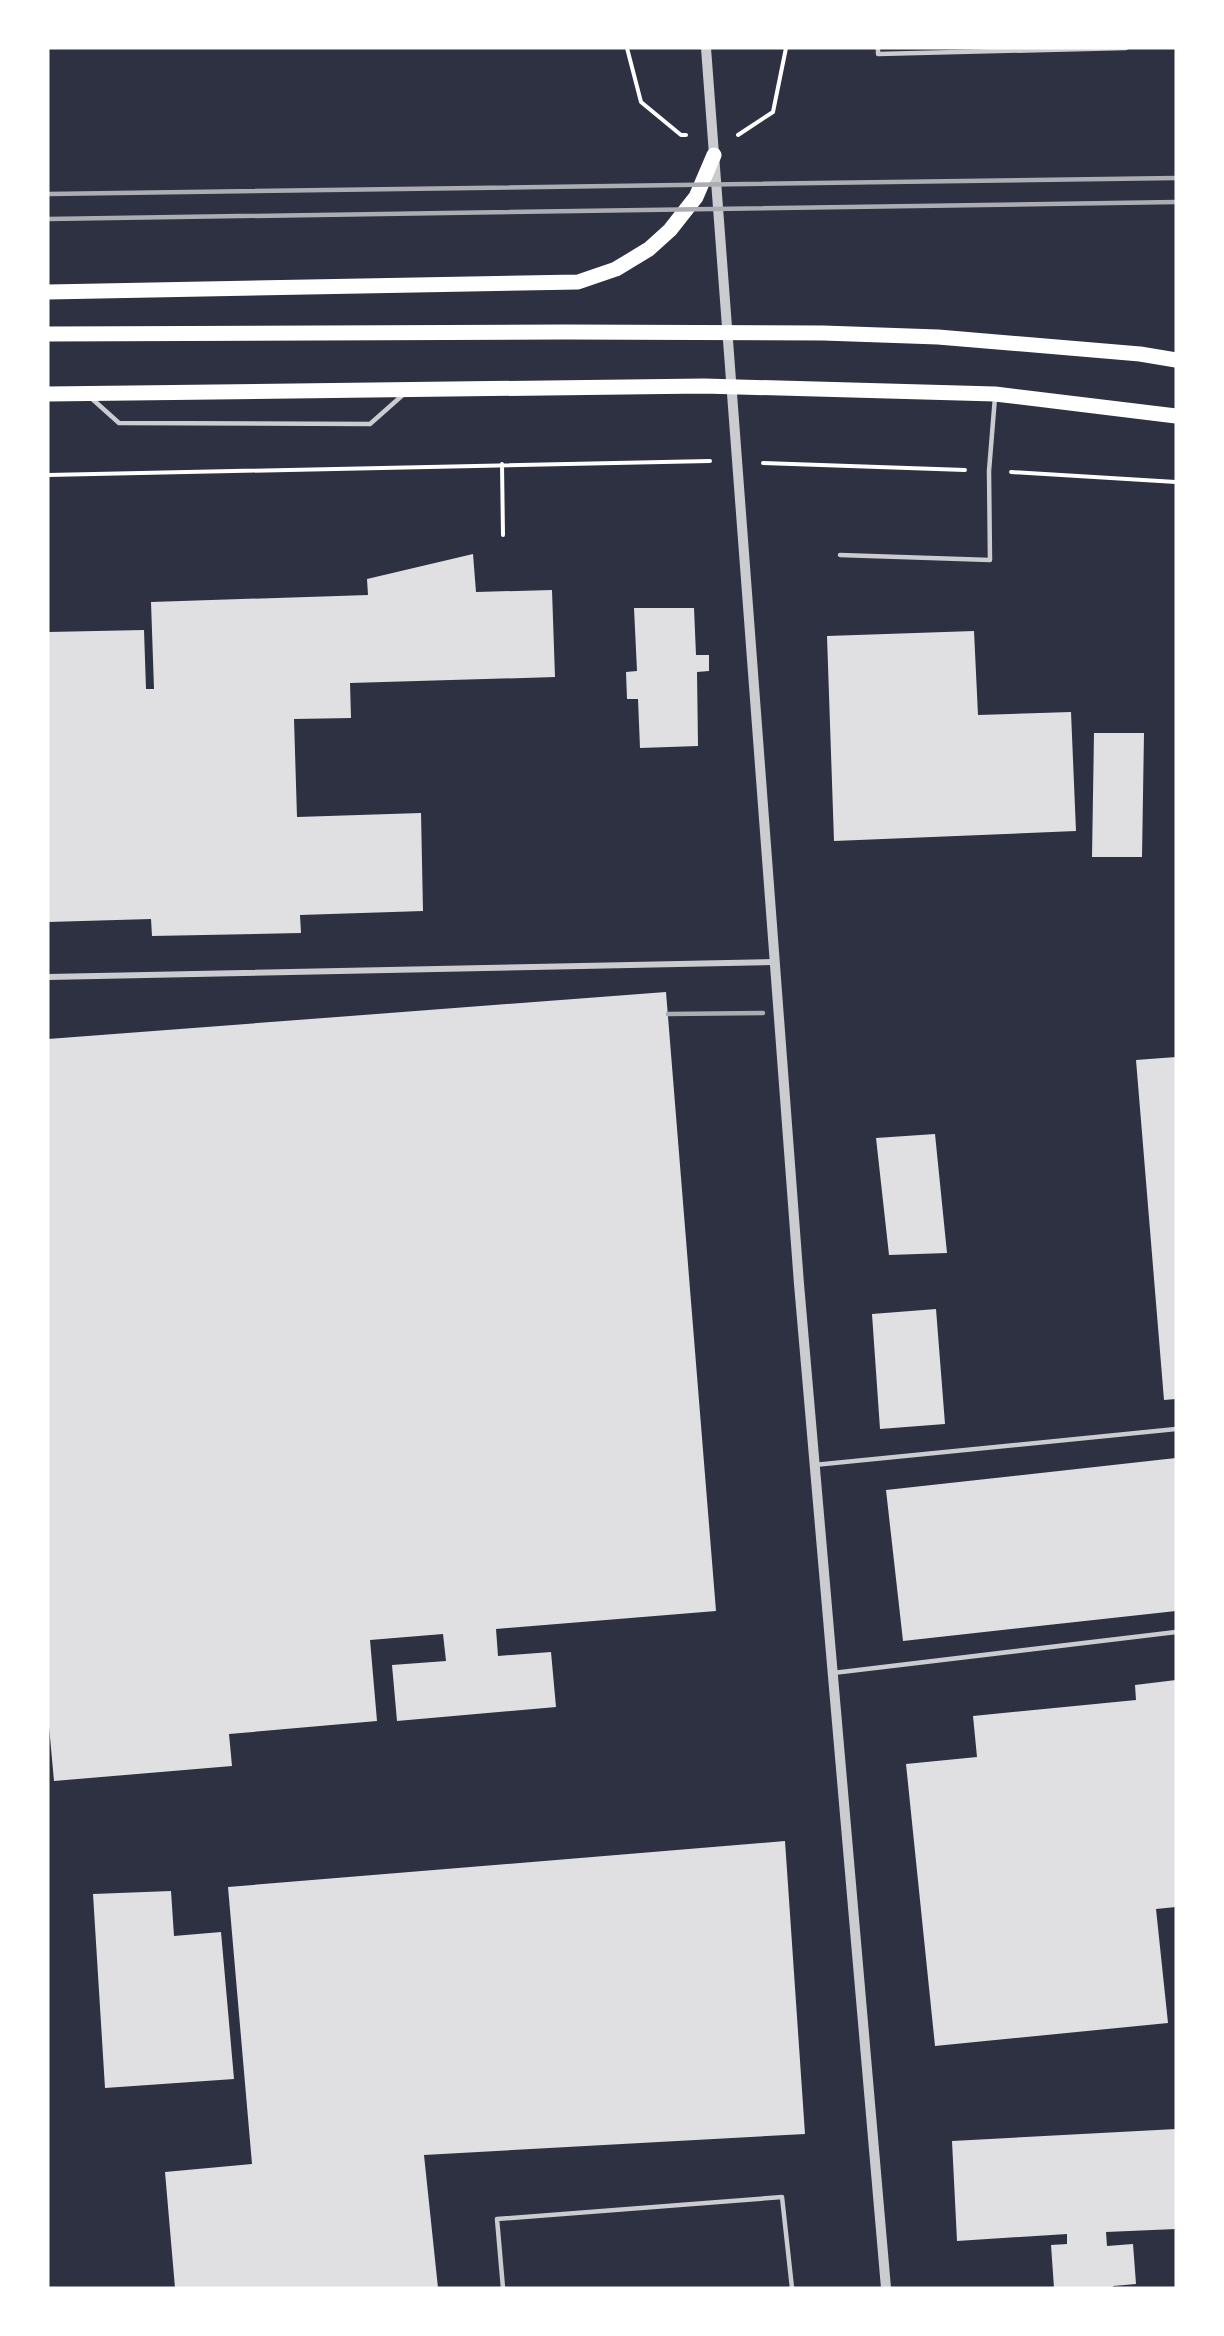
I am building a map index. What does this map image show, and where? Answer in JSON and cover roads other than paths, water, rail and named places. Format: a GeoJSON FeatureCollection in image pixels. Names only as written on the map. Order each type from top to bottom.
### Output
{"type":"FeatureCollection","features":[{"type":"Feature","properties":{"kind":"main road"},"geometry":{"type":"LineString","coordinates":[[48,292],[578,282],[616,270],[649,249],[670,230],[696,197],[714,155]]}},
{"type":"Feature","properties":{"kind":"main road"},"geometry":{"type":"LineString","coordinates":[[48,334],[822,333],[938,337],[1140,354],[1176,360]]}},
{"type":"Feature","properties":{"kind":"main road"},"geometry":{"type":"LineString","coordinates":[[48,394],[704,386],[996,394],[1176,416]]}},
{"type":"Feature","properties":{"kind":"street"},"geometry":{"type":"LineString","coordinates":[[706,48],[799,1284],[886,2288]]}},
{"type":"Feature","properties":{"kind":"street"},"geometry":{"type":"LineString","coordinates":[[48,977],[775,962]]}},
{"type":"Feature","properties":{"kind":"lane"},"geometry":{"type":"LineString","coordinates":[[878,48],[878,54],[1126,48]]}},
{"type":"Feature","properties":{"kind":"lane"},"geometry":{"type":"LineString","coordinates":[[86,393],[118,423],[370,424],[408,390]]}},
{"type":"Feature","properties":{"kind":"lane"},"geometry":{"type":"LineString","coordinates":[[840,555],[990,560],[989,471],[996,394]]}},
{"type":"Feature","properties":{"kind":"lane"},"geometry":{"type":"LineString","coordinates":[[814,1465],[1176,1430]]}},
{"type":"Feature","properties":{"kind":"lane"},"geometry":{"type":"LineString","coordinates":[[832,1673],[1176,1632]]}},
{"type":"Feature","properties":{"kind":"lane"},"geometry":{"type":"LineString","coordinates":[[503,2288],[497,2219],[782,2197],[792,2288]]}},
{"type":"Feature","properties":{"kind":"railway"},"geometry":{"type":"LineString","coordinates":[[48,194],[1176,178]]}},
{"type":"Feature","properties":{"kind":"railway"},"geometry":{"type":"LineString","coordinates":[[48,219],[1176,202]]}},
{"type":"Feature","properties":{"kind":"railway"},"geometry":{"type":"LineString","coordinates":[[668,1014],[763,1013]]}}]}
